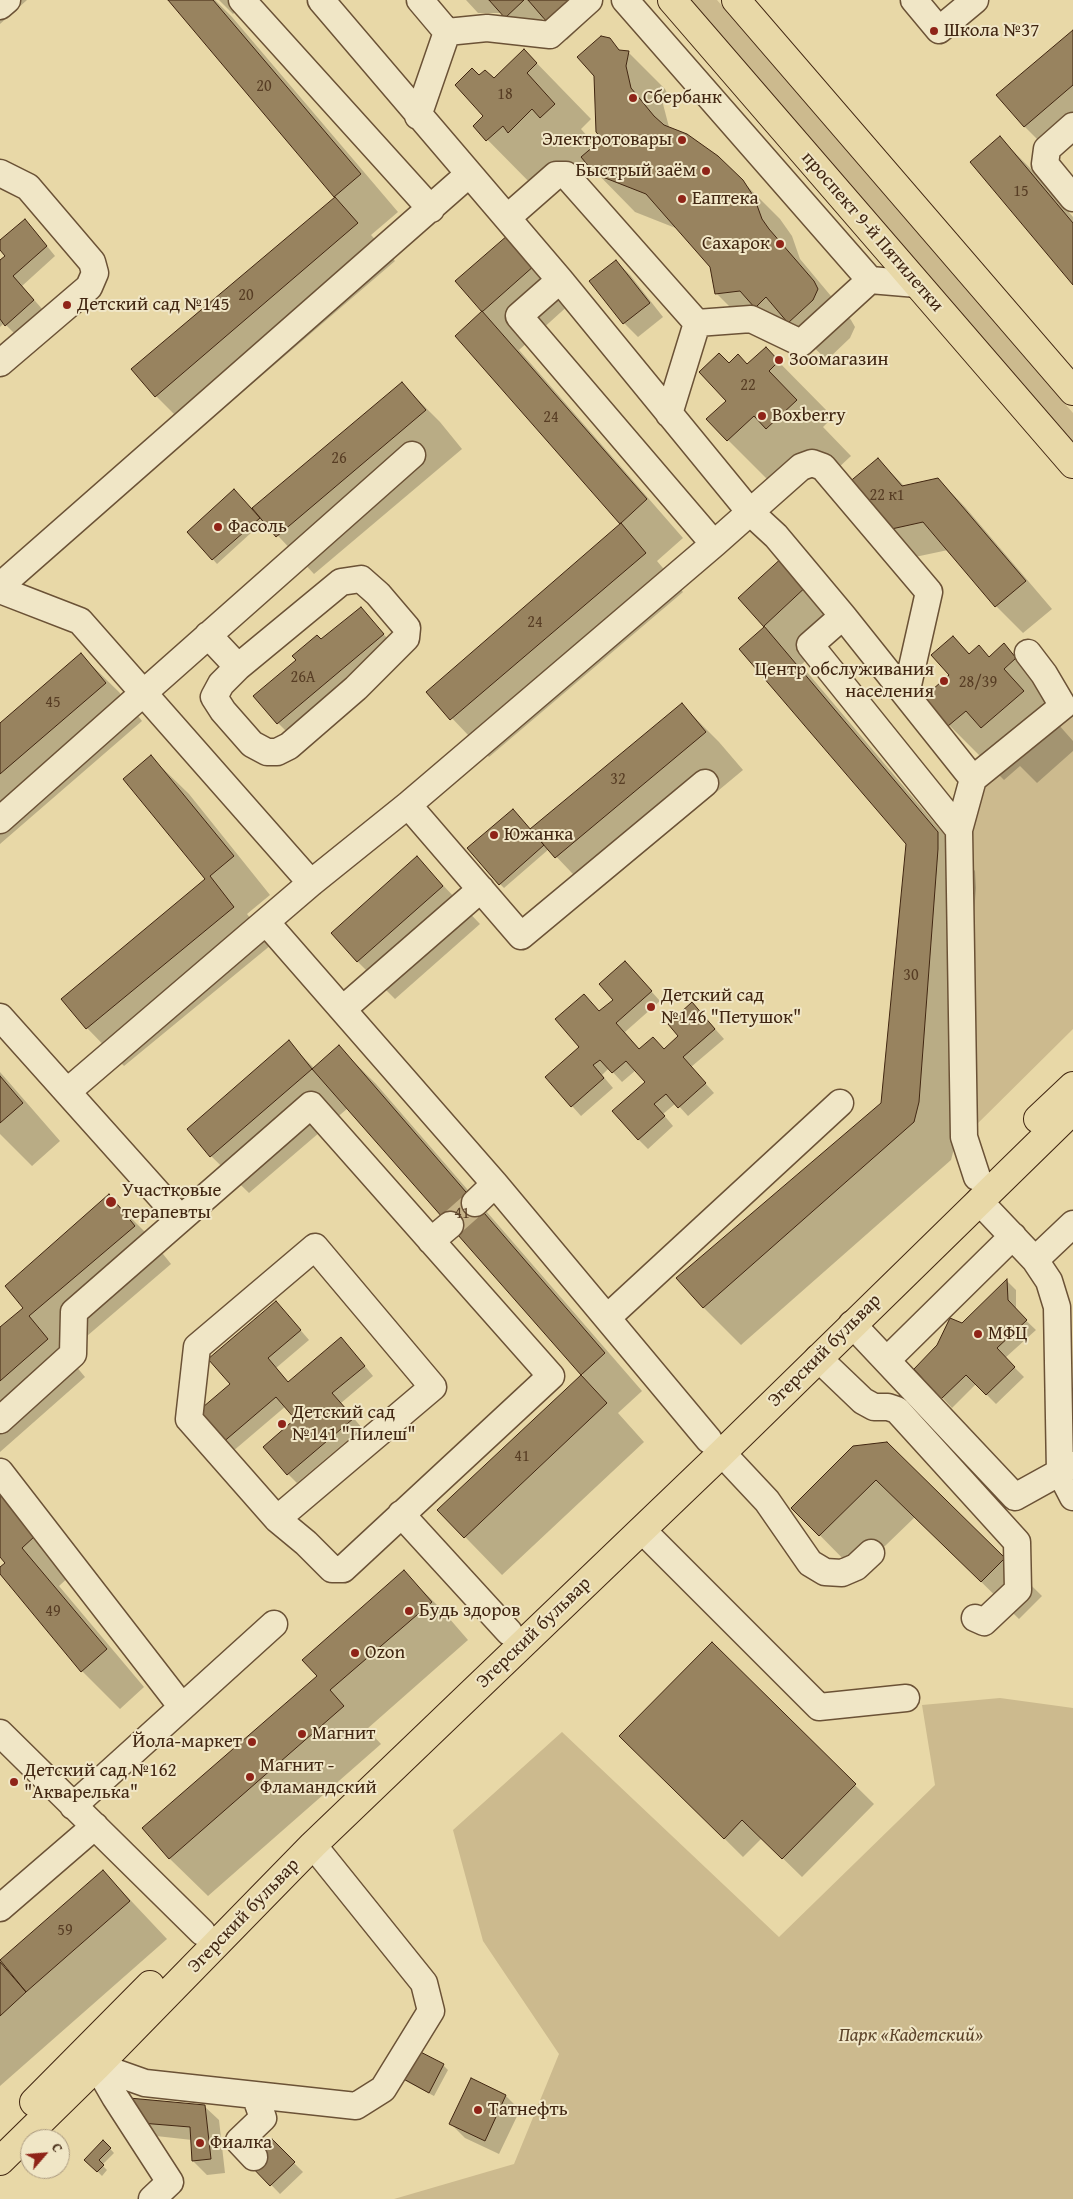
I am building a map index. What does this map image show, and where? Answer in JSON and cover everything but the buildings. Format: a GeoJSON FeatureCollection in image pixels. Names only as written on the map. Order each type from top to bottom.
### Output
{"type":"FeatureCollection","features":[{"type":"Feature","properties":{"kind":"main road","name":"проспект 9-й Пятилетки"},"geometry":{"type":"LineString","coordinates":[[672,0],[1073,464]]}},
{"type":"Feature","properties":{"kind":"main road"},"geometry":{"type":"LineString","coordinates":[[736,0],[1073,391]]}},
{"type":"Feature","properties":{"kind":"main road","name":"Эгерский бульвар"},"geometry":{"type":"LineString","coordinates":[[0,2161],[90,2059],[209,1938],[978,1189],[1073,1086]]}},
{"type":"Feature","properties":{"kind":"main road","name":"Эгерский бульвар"},"geometry":{"type":"LineString","coordinates":[[978,1189],[1073,1110]]}},
{"type":"Feature","properties":{"kind":"main road","name":"Эгерский бульвар"},"geometry":{"type":"LineString","coordinates":[[209,1938],[313,1845],[515,1638],[642,1530],[715,1446]]}},
{"type":"Feature","properties":{"kind":"main road","name":"Эгерский бульвар"},"geometry":{"type":"LineString","coordinates":[[0,2136],[90,2059]]}},
{"type":"Feature","properties":{"kind":"lane"},"geometry":{"type":"LineString","coordinates":[[0,6],[7,0]]}},
{"type":"Feature","properties":{"kind":"lane"},"geometry":{"type":"LineString","coordinates":[[242,0],[431,209]]}},
{"type":"Feature","properties":{"kind":"lane"},"geometry":{"type":"LineString","coordinates":[[321,0],[418,116],[560,280],[750,512],[776,536],[843,616],[973,779]]}},
{"type":"Feature","properties":{"kind":"lane"},"geometry":{"type":"LineString","coordinates":[[420,0],[447,32]]}},
{"type":"Feature","properties":{"kind":"lane"},"geometry":{"type":"LineString","coordinates":[[447,32],[487,28],[550,35],[589,0]]}},
{"type":"Feature","properties":{"kind":"lane"},"geometry":{"type":"LineString","coordinates":[[625,0],[870,280],[918,284]]}},
{"type":"Feature","properties":{"kind":"lane"},"geometry":{"type":"LineString","coordinates":[[914,0],[939,30],[975,0]]}},
{"type":"Feature","properties":{"kind":"lane"},"geometry":{"type":"LineString","coordinates":[[418,116],[447,32]]}},
{"type":"Feature","properties":{"kind":"lane"},"geometry":{"type":"LineString","coordinates":[[1073,126],[1046,149],[1045,164],[1073,198]]}},
{"type":"Feature","properties":{"kind":"lane"},"geometry":{"type":"LineString","coordinates":[[0,172],[28,187],[92,262],[95,273],[89,286],[0,363]]}},
{"type":"Feature","properties":{"kind":"lane"},"geometry":{"type":"LineString","coordinates":[[311,883],[80,621],[0,588],[469,174]]}},
{"type":"Feature","properties":{"kind":"lane"},"geometry":{"type":"LineString","coordinates":[[507,218],[556,175],[566,174],[697,323]]}},
{"type":"Feature","properties":{"kind":"lane"},"geometry":{"type":"LineString","coordinates":[[560,280],[519,316],[714,544]]}},
{"type":"Feature","properties":{"kind":"lane"},"geometry":{"type":"LineString","coordinates":[[697,323],[751,319],[801,343],[870,280]]}},
{"type":"Feature","properties":{"kind":"lane"},"geometry":{"type":"LineString","coordinates":[[669,414],[697,323]]}},
{"type":"Feature","properties":{"kind":"lane"},"geometry":{"type":"LineString","coordinates":[[0,820],[412,455]]}},
{"type":"Feature","properties":{"kind":"lane"},"geometry":{"type":"LineString","coordinates":[[68,1091],[311,883],[408,804],[714,544],[801,468],[812,463],[823,467],[929,592],[906,694]]}},
{"type":"Feature","properties":{"kind":"lane"},"geometry":{"type":"LineString","coordinates":[[361,579],[378,594],[407,628],[406,638],[356,688],[289,746],[278,752],[267,752],[252,744],[223,711],[214,697],[221,684],[238,667],[341,582],[361,579]]}},
{"type":"Feature","properties":{"kind":"lane"},"geometry":{"type":"LineString","coordinates":[[843,616],[810,645],[959,830]]}},
{"type":"Feature","properties":{"kind":"lane"},"geometry":{"type":"LineString","coordinates":[[208,635],[238,667]]}},
{"type":"Feature","properties":{"kind":"lane"},"geometry":{"type":"LineString","coordinates":[[1028,653],[1044,674],[1063,706],[973,779],[959,830],[964,1137],[978,1189],[1012,1236],[1036,1260],[1049,1280],[1057,1307],[1066,1469],[1073,1496]]}},
{"type":"Feature","properties":{"kind":"lane"},"geometry":{"type":"LineString","coordinates":[[408,804],[521,936],[705,783]]}},
{"type":"Feature","properties":{"kind":"lane"},"geometry":{"type":"LineString","coordinates":[[342,1010],[481,889]]}},
{"type":"Feature","properties":{"kind":"lane"},"geometry":{"type":"LineString","coordinates":[[266,922],[495,1184],[608,1317],[682,1410],[767,1501],[810,1562],[825,1572],[842,1573],[856,1567],[871,1553]]}},
{"type":"Feature","properties":{"kind":"lane"},"geometry":{"type":"LineString","coordinates":[[0,1017],[180,1218]]}},
{"type":"Feature","properties":{"kind":"lane"},"geometry":{"type":"LineString","coordinates":[[608,1317],[840,1103]]}},
{"type":"Feature","properties":{"kind":"lane"},"geometry":{"type":"LineString","coordinates":[[0,1420],[73,1354],[74,1312],[311,1105],[440,1233],[551,1376],[343,1569],[332,1569],[306,1542],[277,1519],[189,1419],[197,1347],[315,1247],[433,1387],[277,1519]]}},
{"type":"Feature","properties":{"kind":"lane"},"geometry":{"type":"LineString","coordinates":[[475,1202],[495,1184]]}},
{"type":"Feature","properties":{"kind":"lane"},"geometry":{"type":"LineString","coordinates":[[1036,1260],[1073,1224]]}},
{"type":"Feature","properties":{"kind":"lane"},"geometry":{"type":"LineString","coordinates":[[887,1360],[1012,1236]]}},
{"type":"Feature","properties":{"kind":"lane"},"geometry":{"type":"LineString","coordinates":[[845,1318],[887,1360],[1015,1497],[1066,1469]]}},
{"type":"Feature","properties":{"kind":"lane"},"geometry":{"type":"LineString","coordinates":[[812,1352],[862,1401],[874,1407],[888,1407],[897,1410],[1018,1542],[1018,1590],[984,1622],[975,1618]]}},
{"type":"Feature","properties":{"kind":"lane"},"geometry":{"type":"LineString","coordinates":[[0,1472],[182,1707]]}},
{"type":"Feature","properties":{"kind":"lane"},"geometry":{"type":"LineString","coordinates":[[402,1514],[515,1638]]}},
{"type":"Feature","properties":{"kind":"lane"},"geometry":{"type":"LineString","coordinates":[[642,1530],[819,1707],[906,1698]]}},
{"type":"Feature","properties":{"kind":"lane"},"geometry":{"type":"LineString","coordinates":[[74,1806],[274,1624]]}},
{"type":"Feature","properties":{"kind":"lane"},"geometry":{"type":"LineString","coordinates":[[0,1733],[209,1938]]}},
{"type":"Feature","properties":{"kind":"lane"},"geometry":{"type":"LineString","coordinates":[[0,1908],[95,1826]]}},
{"type":"Feature","properties":{"kind":"lane"},"geometry":{"type":"LineString","coordinates":[[90,2059],[145,2083],[356,2106],[384,2089],[431,2011],[424,1983],[313,1845]]}},
{"type":"Feature","properties":{"kind":"lane"},"geometry":{"type":"LineString","coordinates":[[90,2059],[170,2182],[152,2199]]}},
{"type":"Feature","properties":{"kind":"lane"},"geometry":{"type":"LineString","coordinates":[[254,2157],[239,2141],[263,2118],[255,2095]]}},
{"type":"Feature","properties":{"kind":"green space"},"geometry":{"type":"Polygon","coordinates":[[[690,0],[717,0],[1073,413],[1073,444],[690,0]]]}},
{"type":"Feature","properties":{"kind":"green space"},"geometry":{"type":"Polygon","coordinates":[[[1073,709],[1073,1029],[964,1137],[973,779],[1048,736],[1073,709]]]}},
{"type":"Feature","properties":{"kind":"green space","name":"Парк «Кадетский»"},"geometry":{"type":"Polygon","coordinates":[[[1000,1698],[1073,1708],[1073,2199],[394,2199],[514,2164],[559,2054],[483,1941],[453,1830],[562,1732],[779,1937],[935,1785],[922,1705],[1000,1698]]]}},
{"type":"Feature","properties":{"kind":"tunnel"},"geometry":{"type":"LineString","coordinates":[[450,1225],[475,1203]]}},
{"type":"Feature","properties":{"kind":"place","name":"Школа №37"},"geometry":{"type":"Point","coordinates":[934,31]}},
{"type":"Feature","properties":{"kind":"place","name":"Сбербанк"},"geometry":{"type":"Point","coordinates":[633,98]}},
{"type":"Feature","properties":{"kind":"place","name":"Электротовары"},"geometry":{"type":"Point","coordinates":[682,140]}},
{"type":"Feature","properties":{"kind":"place","name":"Быстрый заём"},"geometry":{"type":"Point","coordinates":[706,171]}},
{"type":"Feature","properties":{"kind":"place","name":"Еаптека"},"geometry":{"type":"Point","coordinates":[682,199]}},
{"type":"Feature","properties":{"kind":"place","name":"Сахарок"},"geometry":{"type":"Point","coordinates":[780,244]}},
{"type":"Feature","properties":{"kind":"place","name":"Детский сад №145"},"geometry":{"type":"Point","coordinates":[67,305]}},
{"type":"Feature","properties":{"kind":"place","name":"Зоомагазин"},"geometry":{"type":"Point","coordinates":[779,360]}},
{"type":"Feature","properties":{"kind":"place","name":"Boxberry"},"geometry":{"type":"Point","coordinates":[762,416]}},
{"type":"Feature","properties":{"kind":"place","name":"Фасоль"},"geometry":{"type":"Point","coordinates":[218,527]}},
{"type":"Feature","properties":{"kind":"place","name":"Центр обслуживания населения"},"geometry":{"type":"Point","coordinates":[944,681]}},
{"type":"Feature","properties":{"kind":"place","name":"Южанка"},"geometry":{"type":"Point","coordinates":[494,835]}},
{"type":"Feature","properties":{"kind":"place","name":"Детский сад №146 \"Петушок\""},"geometry":{"type":"Point","coordinates":[651,1007]}},
{"type":"Feature","properties":{"kind":"place","name":"Участковые терапевты"},"geometry":{"type":"Point","coordinates":[111,1202]}},
{"type":"Feature","properties":{"kind":"place","name":"МФЦ"},"geometry":{"type":"Point","coordinates":[978,1334]}},
{"type":"Feature","properties":{"kind":"place","name":"Детский сад №141 \"Пилеш\""},"geometry":{"type":"Point","coordinates":[282,1424]}},
{"type":"Feature","properties":{"kind":"place","name":"Будь здоров"},"geometry":{"type":"Point","coordinates":[409,1611]}},
{"type":"Feature","properties":{"kind":"place","name":"Ozon"},"geometry":{"type":"Point","coordinates":[355,1653]}},
{"type":"Feature","properties":{"kind":"place","name":"Магнит"},"geometry":{"type":"Point","coordinates":[302,1734]}},
{"type":"Feature","properties":{"kind":"place","name":"Йола-маркет"},"geometry":{"type":"Point","coordinates":[252,1742]}},
{"type":"Feature","properties":{"kind":"place","name":"Магнит - Фламандский"},"geometry":{"type":"Point","coordinates":[250,1777]}},
{"type":"Feature","properties":{"kind":"place","name":"Детский сад №162 \"Акварелька\""},"geometry":{"type":"Point","coordinates":[14,1782]}},
{"type":"Feature","properties":{"kind":"place","name":"Татнефть"},"geometry":{"type":"Point","coordinates":[478,2110]}},
{"type":"Feature","properties":{"kind":"place","name":"Фиалка"},"geometry":{"type":"Point","coordinates":[200,2143]}}]}
